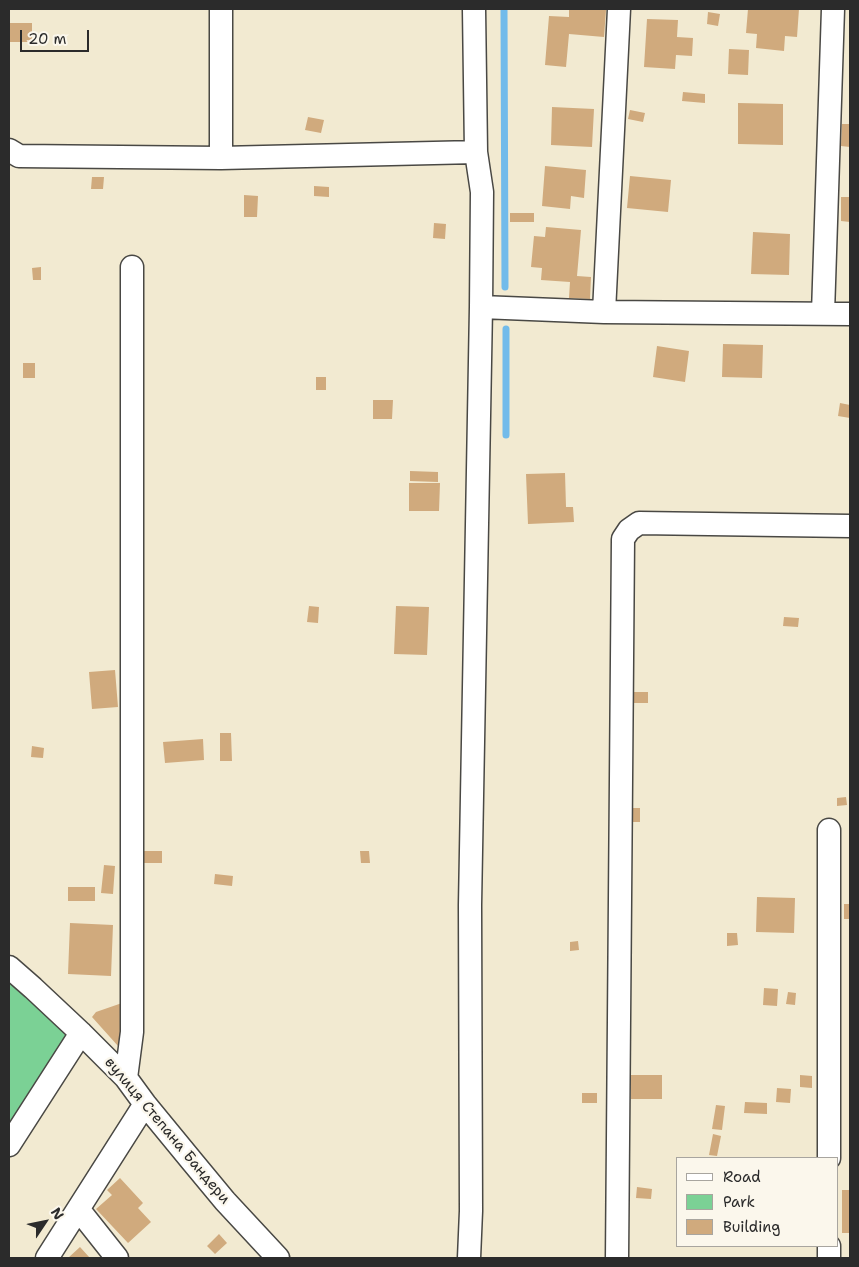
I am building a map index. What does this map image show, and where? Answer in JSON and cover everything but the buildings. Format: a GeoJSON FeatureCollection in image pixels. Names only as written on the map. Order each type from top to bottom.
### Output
{"type":"FeatureCollection","features":[{"type":"Feature","properties":{"kind":"street"},"geometry":{"type":"LineString","coordinates":[[221,9],[221,158]]}},
{"type":"Feature","properties":{"kind":"street"},"geometry":{"type":"LineString","coordinates":[[469,1258],[471,1211],[470,895],[482,192],[476,152],[474,9]]}},
{"type":"Feature","properties":{"kind":"street"},"geometry":{"type":"LineString","coordinates":[[604,312],[619,9]]}},
{"type":"Feature","properties":{"kind":"street"},"geometry":{"type":"LineString","coordinates":[[823,313],[833,9]]}},
{"type":"Feature","properties":{"kind":"street"},"geometry":{"type":"LineString","coordinates":[[9,150],[19,156],[221,158],[476,152]]}},
{"type":"Feature","properties":{"kind":"street"},"geometry":{"type":"LineString","coordinates":[[126,1078],[132,1032],[132,266]]}},
{"type":"Feature","properties":{"kind":"street"},"geometry":{"type":"LineString","coordinates":[[481,307],[604,312],[850,314]]}},
{"type":"Feature","properties":{"kind":"street"},"geometry":{"type":"LineString","coordinates":[[618,1258],[623,539],[628,530],[639,523],[850,526]]}},
{"type":"Feature","properties":{"kind":"street"},"geometry":{"type":"LineString","coordinates":[[829,830],[829,1157]]}},
{"type":"Feature","properties":{"kind":"street","name":"вулиця Степана Бандери"},"geometry":{"type":"LineString","coordinates":[[9,967],[81,1033],[126,1078],[145,1104],[225,1200],[278,1258]]}},
{"type":"Feature","properties":{"kind":"street"},"geometry":{"type":"LineString","coordinates":[[9,1145],[81,1033]]}},
{"type":"Feature","properties":{"kind":"street"},"geometry":{"type":"LineString","coordinates":[[47,1258],[145,1104]]}},
{"type":"Feature","properties":{"kind":"street"},"geometry":{"type":"LineString","coordinates":[[78,1210],[117,1258]]}},
{"type":"Feature","properties":{"kind":"green space"},"geometry":{"type":"Polygon","coordinates":[[[9,979],[81,1033],[9,1138],[9,979]]]}},
{"type":"Feature","properties":{"kind":"waterway"},"geometry":{"type":"LineString","coordinates":[[504,9],[505,287]]}},
{"type":"Feature","properties":{"kind":"waterway"},"geometry":{"type":"LineString","coordinates":[[506,329],[506,435]]}}]}
